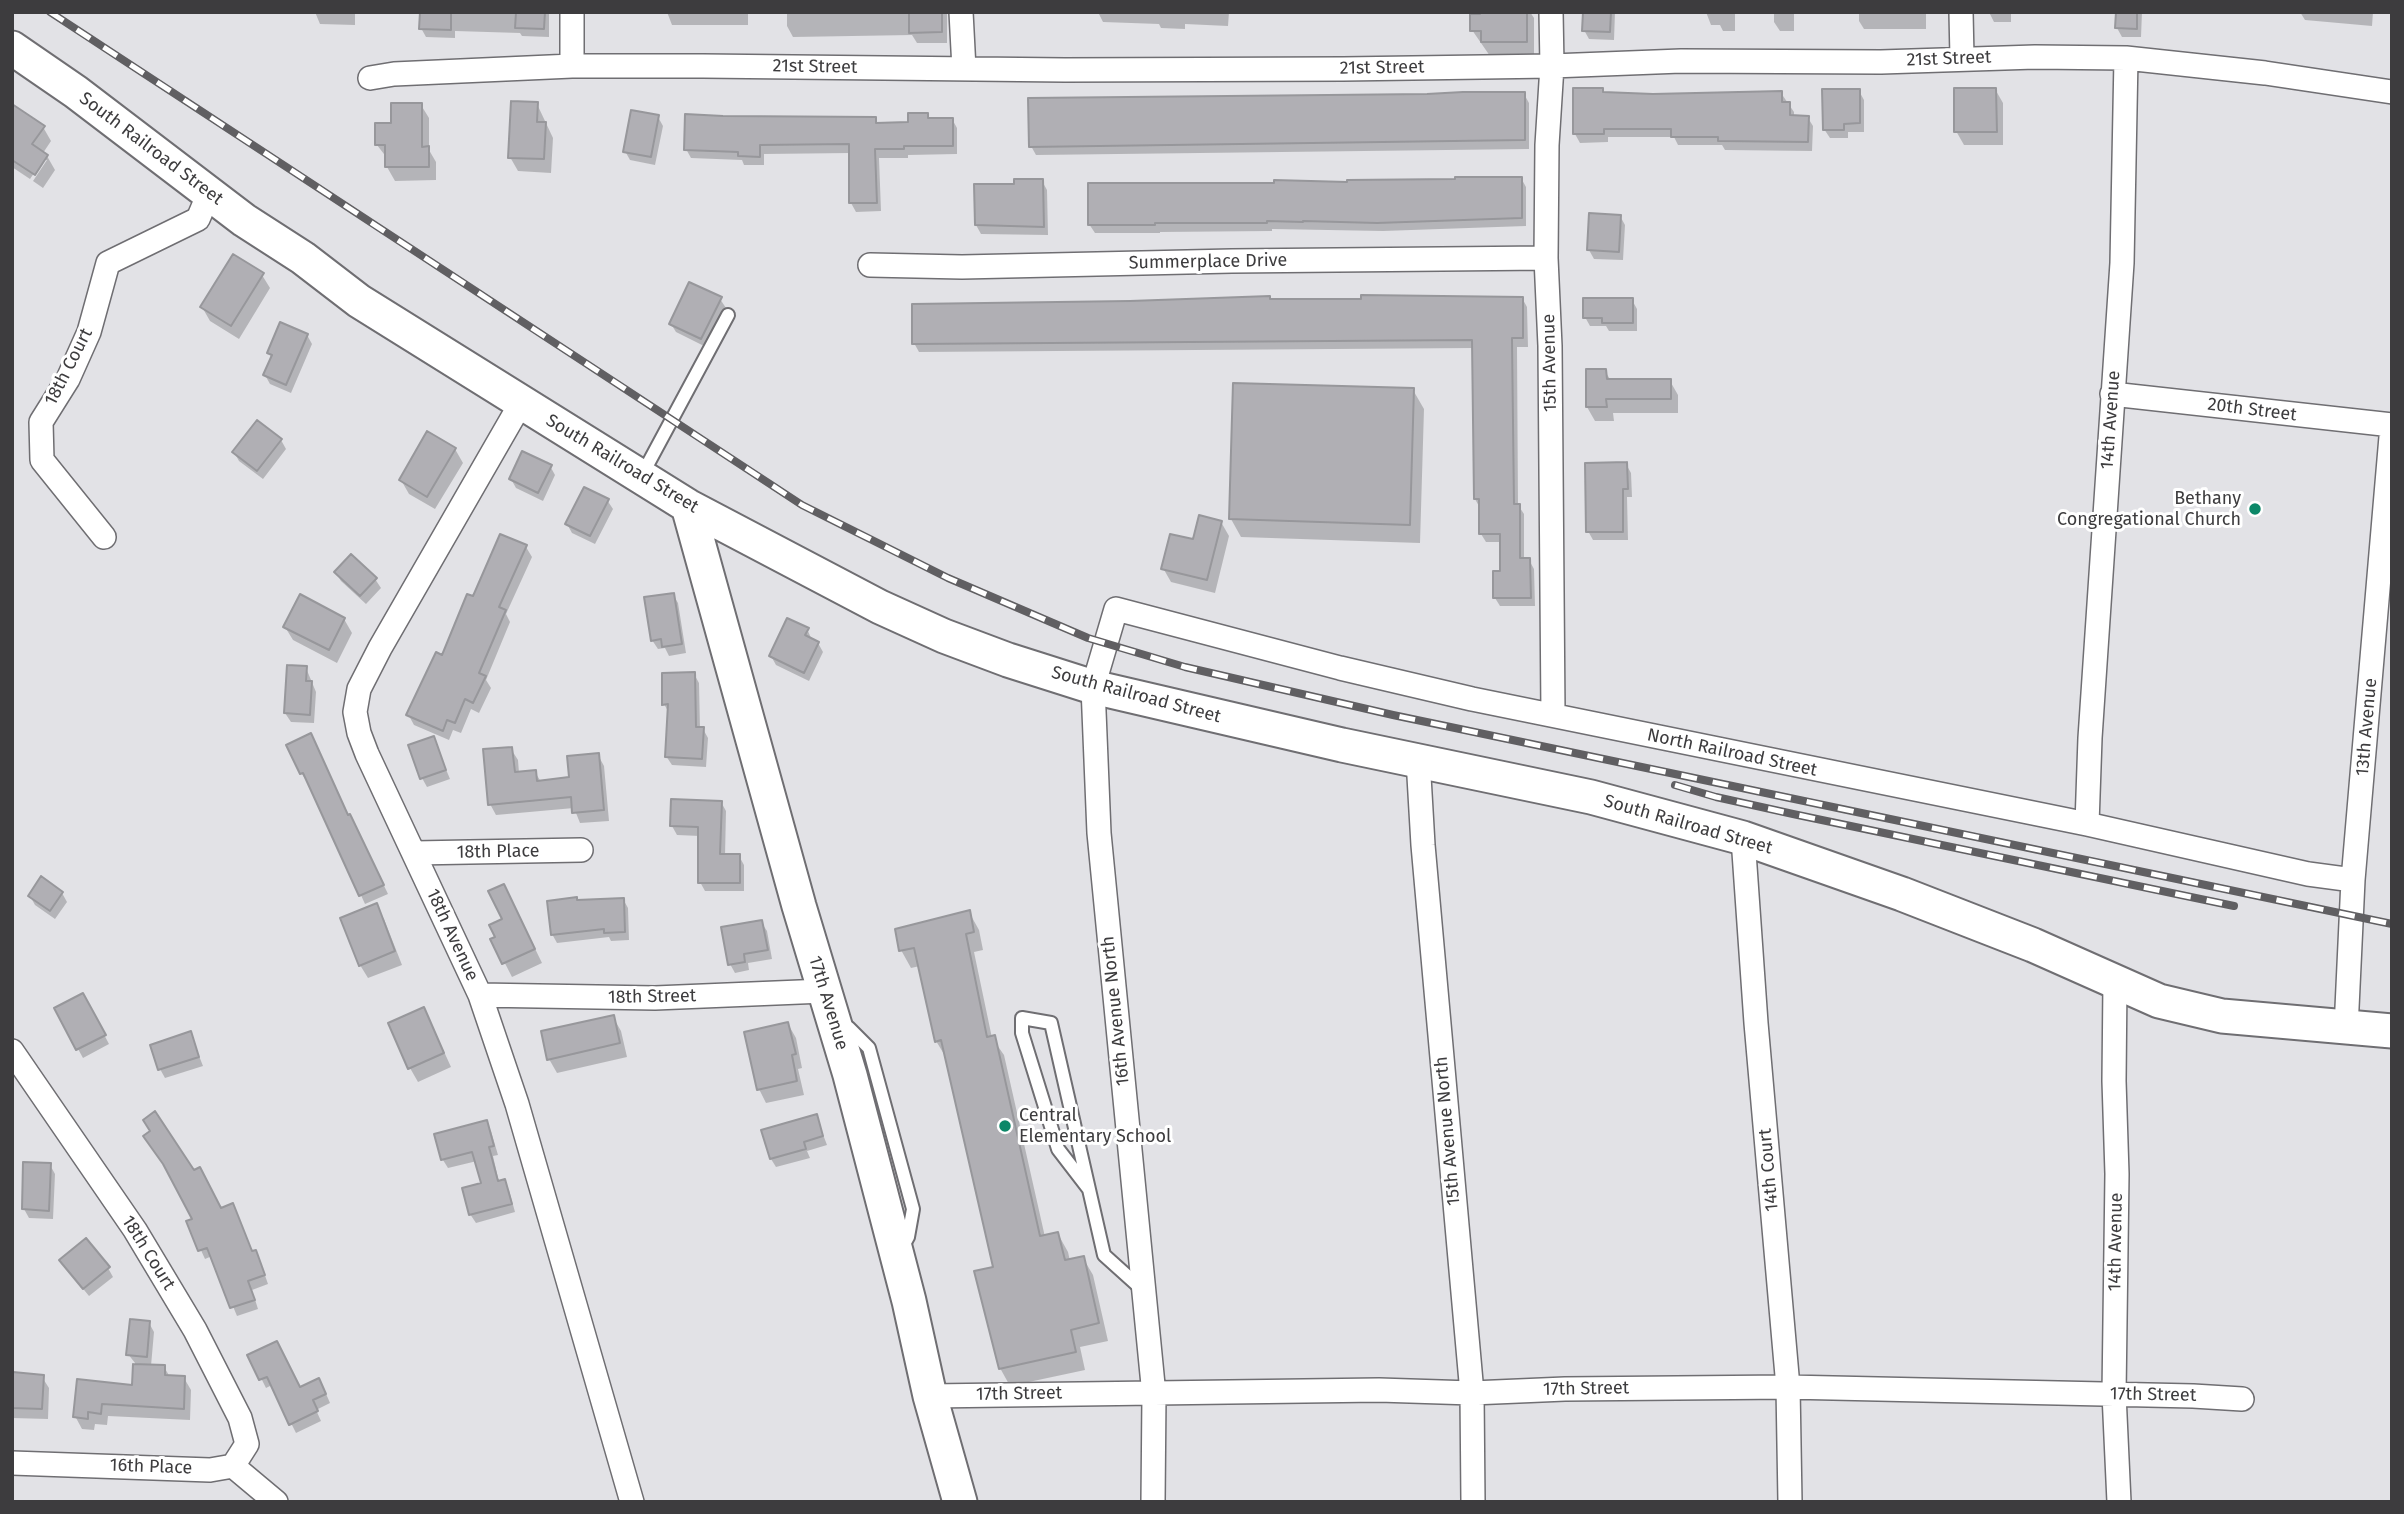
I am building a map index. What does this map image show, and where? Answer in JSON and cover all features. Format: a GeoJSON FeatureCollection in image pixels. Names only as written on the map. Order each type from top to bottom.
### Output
{"type":"FeatureCollection","features":[{"type":"Feature","properties":{"kind":"street"},"geometry":{"type":"LineString","coordinates":[[572,12],[572,66]]}},
{"type":"Feature","properties":{"kind":"street"},"geometry":{"type":"LineString","coordinates":[[961,12],[964,69]]}},
{"type":"Feature","properties":{"kind":"street","name":"15th Avenue"},"geometry":{"type":"LineString","coordinates":[[1551,12],[1546,258],[1550,346],[1553,714]]}},
{"type":"Feature","properties":{"kind":"street"},"geometry":{"type":"LineString","coordinates":[[1961,12],[1962,58]]}},
{"type":"Feature","properties":{"kind":"street","name":"South Railroad Street"},"geometry":{"type":"LineString","coordinates":[[13,49],[76,92],[244,220],[303,258],[359,301],[688,506],[826,580],[923,627],[1008,660],[1093,687],[1207,715],[1591,797],[1743,838],[1902,894],[2033,945],[2158,1000],[2222,1016],[2392,1031]]}},
{"type":"Feature","properties":{"kind":"street","name":"21st Street"},"geometry":{"type":"LineString","coordinates":[[370,78],[394,74],[572,66],[1065,70],[2126,58],[2392,92]]}},
{"type":"Feature","properties":{"kind":"street","name":"14th Avenue"},"geometry":{"type":"LineString","coordinates":[[2087,824],[2090,738],[2123,239],[2126,58]]}},
{"type":"Feature","properties":{"kind":"street","name":"18th Court"},"geometry":{"type":"LineString","coordinates":[[104,537],[42,460],[41,422],[68,379],[89,332],[108,263],[198,219],[209,193]]}},
{"type":"Feature","properties":{"kind":"street","name":"Summerplace Drive"},"geometry":{"type":"LineString","coordinates":[[870,265],[962,267],[1546,258]]}},
{"type":"Feature","properties":{"kind":"street","name":"20th Street"},"geometry":{"type":"LineString","coordinates":[[2112,394],[2392,425]]}},
{"type":"Feature","properties":{"kind":"street","name":"18th Avenue"},"geometry":{"type":"LineString","coordinates":[[522,403],[380,648],[359,689],[355,712],[359,733],[480,995],[517,1104],[632,1502]]}},
{"type":"Feature","properties":{"kind":"street","name":"13th Avenue"},"geometry":{"type":"LineString","coordinates":[[2346,1029],[2353,880],[2392,425]]}},
{"type":"Feature","properties":{"kind":"street","name":"17th Avenue"},"geometry":{"type":"LineString","coordinates":[[688,506],[850,1075],[930,1396],[960,1502]]}},
{"type":"Feature","properties":{"kind":"street","name":"North Railroad Street"},"geometry":{"type":"LineString","coordinates":[[1115,609],[1340,668],[1472,699],[2087,824],[2308,874],[2353,880]]}},
{"type":"Feature","properties":{"kind":"street","name":"16th Avenue North"},"geometry":{"type":"LineString","coordinates":[[1115,609],[1093,687],[1099,834],[1154,1395],[1153,1502]]}},
{"type":"Feature","properties":{"kind":"street","name":"15th Avenue North"},"geometry":{"type":"LineString","coordinates":[[1418,760],[1423,845],[1472,1393],[1473,1502]]}},
{"type":"Feature","properties":{"kind":"street","name":"14th Court"},"geometry":{"type":"LineString","coordinates":[[1743,838],[1756,1023],[1788,1387],[1790,1502]]}},
{"type":"Feature","properties":{"kind":"street","name":"18th Place"},"geometry":{"type":"LineString","coordinates":[[414,853],[581,850]]}},
{"type":"Feature","properties":{"kind":"street","name":"14th Avenue"},"geometry":{"type":"LineString","coordinates":[[2115,982],[2117,1174],[2114,1394],[2119,1502]]}},
{"type":"Feature","properties":{"kind":"street","name":"18th Street"},"geometry":{"type":"LineString","coordinates":[[480,995],[828,1005]]}},
{"type":"Feature","properties":{"kind":"street","name":"18th Court"},"geometry":{"type":"LineString","coordinates":[[12,1051],[135,1230],[195,1331],[240,1418],[247,1444],[233,1466]]}},
{"type":"Feature","properties":{"kind":"street","name":"17th Street"},"geometry":{"type":"LineString","coordinates":[[930,1396],[1366,1390],[1472,1393],[1578,1388],[1788,1387],[2242,1399]]}},
{"type":"Feature","properties":{"kind":"street","name":"16th Place"},"geometry":{"type":"LineString","coordinates":[[12,1464],[210,1470],[233,1466]]}},
{"type":"Feature","properties":{"kind":"street"},"geometry":{"type":"LineString","coordinates":[[233,1466],[276,1502]]}},
{"type":"Feature","properties":{"kind":"lane"},"geometry":{"type":"LineString","coordinates":[[640,477],[728,315]]}},
{"type":"Feature","properties":{"kind":"lane"},"geometry":{"type":"LineString","coordinates":[[1088,1188],[1058,1149],[1022,1033],[1022,1018],[1051,1023],[1104,1255],[1144,1292]]}},
{"type":"Feature","properties":{"kind":"building"},"geometry":{"type":"Polygon","coordinates":[[[420,12],[451,12],[451,30],[419,29],[420,12]]]}},
{"type":"Feature","properties":{"kind":"building"},"geometry":{"type":"Polygon","coordinates":[[[516,12],[545,12],[544,29],[515,28],[516,12]]]}},
{"type":"Feature","properties":{"kind":"building"},"geometry":{"type":"Polygon","coordinates":[[[909,12],[942,12],[942,32],[909,33],[909,12]]]}},
{"type":"Feature","properties":{"kind":"building"},"geometry":{"type":"Polygon","coordinates":[[[1527,12],[1527,42],[1481,42],[1481,31],[1470,31],[1470,14],[1527,12]]]}},
{"type":"Feature","properties":{"kind":"building"},"geometry":{"type":"Polygon","coordinates":[[[1583,12],[1611,12],[1610,32],[1582,31],[1583,12]]]}},
{"type":"Feature","properties":{"kind":"building"},"geometry":{"type":"Polygon","coordinates":[[[2116,12],[2137,12],[2137,29],[2115,28],[2116,12]]]}},
{"type":"Feature","properties":{"kind":"building"},"geometry":{"type":"Polygon","coordinates":[[[1573,88],[1603,88],[1603,92],[1653,94],[1782,91],[1782,102],[1790,102],[1790,115],[1809,116],[1808,142],[1718,141],[1718,137],[1671,137],[1671,129],[1604,129],[1604,134],[1573,134],[1573,88]]]}},
{"type":"Feature","properties":{"kind":"building"},"geometry":{"type":"Polygon","coordinates":[[[1954,88],[1996,88],[1997,132],[1954,132],[1954,88]]]}},
{"type":"Feature","properties":{"kind":"building"},"geometry":{"type":"Polygon","coordinates":[[[1822,89],[1860,89],[1860,123],[1844,124],[1844,130],[1823,130],[1822,89]]]}},
{"type":"Feature","properties":{"kind":"building"},"geometry":{"type":"Polygon","coordinates":[[[1525,92],[1525,140],[1029,147],[1028,98],[1525,92]]]}},
{"type":"Feature","properties":{"kind":"building"},"geometry":{"type":"Polygon","coordinates":[[[511,101],[538,102],[537,122],[546,122],[544,159],[508,158],[511,101]]]}},
{"type":"Feature","properties":{"kind":"building"},"geometry":{"type":"Polygon","coordinates":[[[391,103],[422,103],[422,147],[429,146],[429,167],[385,167],[385,145],[375,145],[375,123],[391,123],[391,103]]]}},
{"type":"Feature","properties":{"kind":"building"},"geometry":{"type":"Polygon","coordinates":[[[12,104],[45,126],[32,144],[48,155],[35,175],[12,160],[12,104]]]}},
{"type":"Feature","properties":{"kind":"building"},"geometry":{"type":"Polygon","coordinates":[[[631,110],[659,115],[651,157],[623,152],[631,110]]]}},
{"type":"Feature","properties":{"kind":"building"},"geometry":{"type":"Polygon","coordinates":[[[908,113],[928,113],[928,118],[953,118],[953,146],[875,149],[877,203],[849,203],[849,144],[760,145],[760,157],[738,156],[738,152],[684,150],[685,114],[876,117],[876,123],[908,122],[908,113]]]}},
{"type":"Feature","properties":{"kind":"building"},"geometry":{"type":"Polygon","coordinates":[[[1522,177],[1522,218],[1377,223],[1267,221],[1088,225],[1088,183],[1274,183],[1274,180],[1347,182],[1522,177]]]}},
{"type":"Feature","properties":{"kind":"building"},"geometry":{"type":"Polygon","coordinates":[[[1014,179],[1043,179],[1044,227],[975,225],[974,184],[1014,184],[1014,179]]]}},
{"type":"Feature","properties":{"kind":"building"},"geometry":{"type":"Polygon","coordinates":[[[1589,213],[1621,215],[1619,252],[1587,250],[1589,213]]]}},
{"type":"Feature","properties":{"kind":"building"},"geometry":{"type":"Polygon","coordinates":[[[233,254],[264,273],[231,326],[200,307],[233,254]]]}},
{"type":"Feature","properties":{"kind":"building"},"geometry":{"type":"Polygon","coordinates":[[[689,282],[722,297],[701,339],[669,324],[689,282]]]}},
{"type":"Feature","properties":{"kind":"building"},"geometry":{"type":"Polygon","coordinates":[[[1361,295],[1523,297],[1523,338],[1512,338],[1514,504],[1520,504],[1520,558],[1530,558],[1531,598],[1493,598],[1493,571],[1500,571],[1500,534],[1479,534],[1479,499],[1474,499],[1472,340],[912,344],[912,304],[1270,296],[1270,299],[1361,299],[1361,295]]]}},
{"type":"Feature","properties":{"kind":"building"},"geometry":{"type":"Polygon","coordinates":[[[1583,298],[1633,298],[1633,323],[1602,323],[1602,318],[1583,318],[1583,298]]]}},
{"type":"Feature","properties":{"kind":"building"},"geometry":{"type":"Polygon","coordinates":[[[280,322],[308,334],[286,385],[263,375],[272,355],[267,353],[280,322]]]}},
{"type":"Feature","properties":{"kind":"building"},"geometry":{"type":"Polygon","coordinates":[[[1586,369],[1606,369],[1607,379],[1671,379],[1671,399],[1606,399],[1607,407],[1586,407],[1586,369]]]}},
{"type":"Feature","properties":{"kind":"building"},"geometry":{"type":"Polygon","coordinates":[[[1233,383],[1414,388],[1410,525],[1229,519],[1233,383]]]}},
{"type":"Feature","properties":{"kind":"building"},"geometry":{"type":"Polygon","coordinates":[[[257,420],[282,439],[257,471],[232,452],[257,420]]]}},
{"type":"Feature","properties":{"kind":"building"},"geometry":{"type":"Polygon","coordinates":[[[427,431],[456,448],[427,497],[399,480],[427,431]]]}},
{"type":"Feature","properties":{"kind":"building"},"geometry":{"type":"Polygon","coordinates":[[[522,451],[552,465],[538,493],[509,479],[522,451]]]}},
{"type":"Feature","properties":{"kind":"building"},"geometry":{"type":"Polygon","coordinates":[[[1627,462],[1628,489],[1623,489],[1623,532],[1586,532],[1585,463],[1627,462]]]}},
{"type":"Feature","properties":{"kind":"building"},"geometry":{"type":"Polygon","coordinates":[[[584,487],[609,499],[590,536],[565,524],[584,487]]]}},
{"type":"Feature","properties":{"kind":"building"},"geometry":{"type":"Polygon","coordinates":[[[1199,515],[1222,521],[1207,580],[1161,569],[1170,534],[1193,539],[1199,515]]]}},
{"type":"Feature","properties":{"kind":"building"},"geometry":{"type":"Polygon","coordinates":[[[500,534],[527,545],[499,607],[506,610],[479,673],[486,676],[473,703],[465,699],[455,723],[447,720],[443,731],[406,715],[436,652],[442,655],[467,594],[473,596],[500,534]]]}},
{"type":"Feature","properties":{"kind":"building"},"geometry":{"type":"Polygon","coordinates":[[[351,554],[377,578],[360,596],[334,572],[351,554]]]}},
{"type":"Feature","properties":{"kind":"building"},"geometry":{"type":"Polygon","coordinates":[[[674,593],[682,644],[662,647],[661,639],[651,641],[644,597],[674,593]]]}},
{"type":"Feature","properties":{"kind":"building"},"geometry":{"type":"Polygon","coordinates":[[[300,594],[345,618],[329,650],[283,627],[300,594]]]}},
{"type":"Feature","properties":{"kind":"building"},"geometry":{"type":"Polygon","coordinates":[[[787,618],[809,628],[805,635],[819,642],[804,673],[769,656],[787,618]]]}},
{"type":"Feature","properties":{"kind":"building"},"geometry":{"type":"Polygon","coordinates":[[[287,665],[307,666],[306,681],[312,681],[310,715],[284,713],[287,665]]]}},
{"type":"Feature","properties":{"kind":"building"},"geometry":{"type":"Polygon","coordinates":[[[695,672],[696,727],[704,727],[702,759],[665,757],[668,704],[662,705],[662,673],[695,672]]]}},
{"type":"Feature","properties":{"kind":"building"},"geometry":{"type":"Polygon","coordinates":[[[311,733],[348,815],[350,814],[384,885],[359,896],[303,773],[300,774],[286,745],[311,733]]]}},
{"type":"Feature","properties":{"kind":"building"},"geometry":{"type":"Polygon","coordinates":[[[434,736],[446,770],[420,779],[408,745],[434,736]]]}},
{"type":"Feature","properties":{"kind":"building"},"geometry":{"type":"Polygon","coordinates":[[[512,747],[515,772],[536,770],[537,781],[569,777],[567,756],[599,753],[604,810],[572,813],[571,797],[488,805],[483,749],[512,747]]]}},
{"type":"Feature","properties":{"kind":"building"},"geometry":{"type":"Polygon","coordinates":[[[671,799],[722,801],[720,854],[740,854],[740,883],[698,883],[698,827],[670,826],[671,799]]]}},
{"type":"Feature","properties":{"kind":"building"},"geometry":{"type":"Polygon","coordinates":[[[41,876],[63,892],[50,911],[28,896],[41,876]]]}},
{"type":"Feature","properties":{"kind":"building"},"geometry":{"type":"Polygon","coordinates":[[[504,884],[535,949],[502,964],[490,939],[495,937],[489,925],[502,919],[488,891],[504,884]]]}},
{"type":"Feature","properties":{"kind":"building"},"geometry":{"type":"Polygon","coordinates":[[[577,897],[577,900],[624,898],[625,932],[604,933],[604,929],[551,935],[547,901],[577,897]]]}},
{"type":"Feature","properties":{"kind":"building"},"geometry":{"type":"Polygon","coordinates":[[[377,903],[395,951],[359,966],[340,918],[377,903]]]}},
{"type":"Feature","properties":{"kind":"building"},"geometry":{"type":"Polygon","coordinates":[[[970,910],[974,932],[966,934],[987,1037],[995,1035],[1040,1236],[1058,1232],[1065,1260],[1084,1256],[1099,1323],[1071,1330],[1076,1352],[999,1369],[974,1271],[993,1267],[941,1040],[935,1042],[914,948],[899,951],[895,929],[970,910]]]}},
{"type":"Feature","properties":{"kind":"building"},"geometry":{"type":"Polygon","coordinates":[[[762,920],[768,950],[744,954],[745,962],[728,965],[721,927],[762,920]]]}},
{"type":"Feature","properties":{"kind":"building"},"geometry":{"type":"Polygon","coordinates":[[[83,993],[106,1035],[76,1050],[54,1008],[83,993]]]}},
{"type":"Feature","properties":{"kind":"building"},"geometry":{"type":"Polygon","coordinates":[[[424,1007],[444,1053],[408,1069],[388,1023],[424,1007]]]}},
{"type":"Feature","properties":{"kind":"building"},"geometry":{"type":"Polygon","coordinates":[[[614,1015],[620,1043],[547,1060],[541,1031],[614,1015]]]}},
{"type":"Feature","properties":{"kind":"building"},"geometry":{"type":"Polygon","coordinates":[[[788,1022],[796,1054],[792,1055],[797,1081],[757,1090],[744,1032],[788,1022]]]}},
{"type":"Feature","properties":{"kind":"building"},"geometry":{"type":"Polygon","coordinates":[[[191,1031],[199,1057],[158,1070],[150,1045],[191,1031]]]}},
{"type":"Feature","properties":{"kind":"building"},"geometry":{"type":"Polygon","coordinates":[[[155,1111],[194,1170],[200,1167],[221,1208],[233,1203],[252,1251],[256,1250],[265,1275],[248,1281],[255,1300],[230,1308],[207,1248],[198,1251],[186,1221],[192,1219],[163,1164],[143,1136],[150,1131],[143,1120],[155,1111]]]}},
{"type":"Feature","properties":{"kind":"building"},"geometry":{"type":"Polygon","coordinates":[[[817,1114],[823,1136],[804,1142],[806,1149],[770,1159],[761,1130],[817,1114]]]}},
{"type":"Feature","properties":{"kind":"building"},"geometry":{"type":"Polygon","coordinates":[[[487,1120],[494,1146],[489,1147],[498,1181],[505,1179],[512,1204],[469,1215],[462,1188],[481,1183],[472,1152],[441,1160],[434,1134],[487,1120]]]}},
{"type":"Feature","properties":{"kind":"building"},"geometry":{"type":"Polygon","coordinates":[[[23,1162],[51,1163],[49,1211],[22,1209],[23,1162]]]}},
{"type":"Feature","properties":{"kind":"building"},"geometry":{"type":"Polygon","coordinates":[[[86,1238],[110,1267],[83,1289],[59,1260],[86,1238]]]}},
{"type":"Feature","properties":{"kind":"building"},"geometry":{"type":"Polygon","coordinates":[[[130,1319],[150,1321],[147,1357],[126,1355],[130,1319]]]}},
{"type":"Feature","properties":{"kind":"building"},"geometry":{"type":"Polygon","coordinates":[[[277,1341],[300,1387],[319,1378],[326,1394],[313,1400],[318,1411],[289,1425],[267,1377],[259,1380],[247,1355],[277,1341]]]}},
{"type":"Feature","properties":{"kind":"building"},"geometry":{"type":"Polygon","coordinates":[[[133,1364],[165,1365],[165,1375],[185,1376],[184,1409],[102,1404],[101,1414],[88,1412],[88,1419],[73,1417],[77,1379],[132,1385],[133,1364]]]}},
{"type":"Feature","properties":{"kind":"building"},"geometry":{"type":"Polygon","coordinates":[[[13,1372],[44,1375],[42,1409],[12,1408],[13,1372]]]}},
{"type":"Feature","properties":{"kind":"railway"},"geometry":{"type":"LineString","coordinates":[[50,12],[802,505],[948,578],[1088,638],[1185,667],[1393,715],[2392,924]]}},
{"type":"Feature","properties":{"kind":"railway"},"geometry":{"type":"LineString","coordinates":[[1675,785],[1793,814],[2234,906]]}},
{"type":"Feature","properties":{"kind":"place","name":"Bethany Congregational Church"},"geometry":{"type":"Point","coordinates":[2255,509]}},
{"type":"Feature","properties":{"kind":"place","name":"Central Elementary School"},"geometry":{"type":"Point","coordinates":[1005,1126]}}]}
